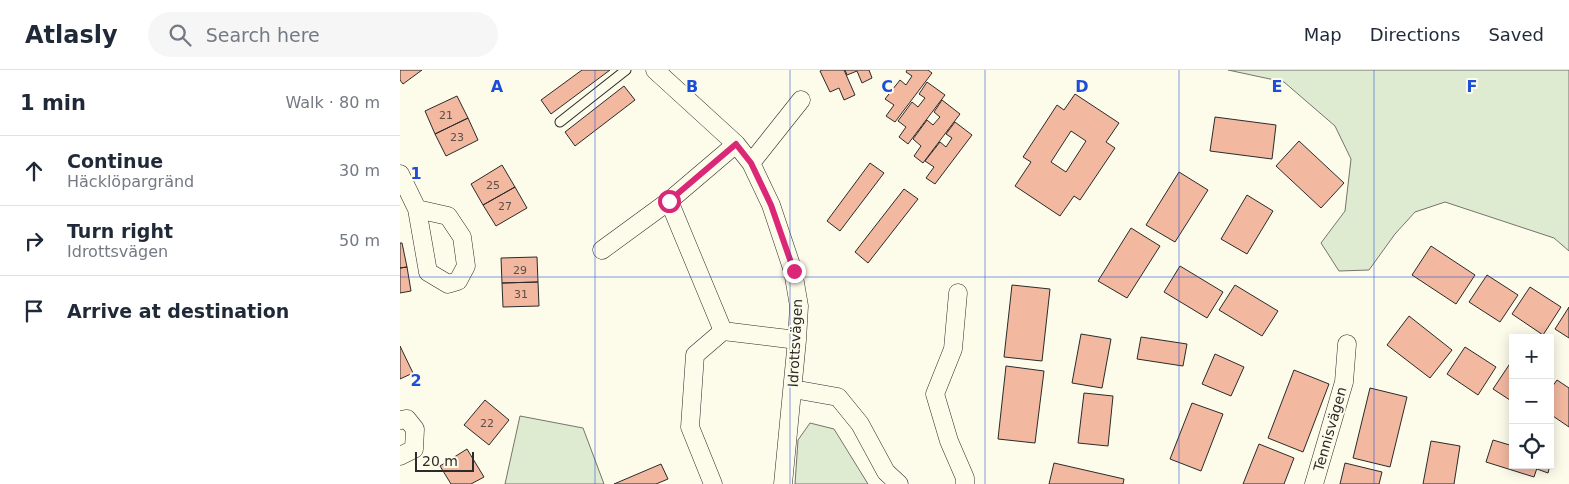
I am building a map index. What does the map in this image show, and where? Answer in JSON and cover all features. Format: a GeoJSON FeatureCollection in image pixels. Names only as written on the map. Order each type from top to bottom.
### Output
{"type":"FeatureCollection","features":[{"type":"Feature","properties":{"kind":"street","name":"Idrottsvägen"},"geometry":{"type":"LineString","coordinates":[[655,70],[736,144],[751,163],[771,205],[794,271],[799,306],[783,484]]}},
{"type":"Feature","properties":{"kind":"street"},"geometry":{"type":"LineString","coordinates":[[751,163],[801,100]]}},
{"type":"Feature","properties":{"kind":"street"},"geometry":{"type":"LineString","coordinates":[[602,250],[669,201],[736,144]]}},
{"type":"Feature","properties":{"kind":"street"},"geometry":{"type":"LineString","coordinates":[[400,174],[417,209]]}},
{"type":"Feature","properties":{"kind":"street"},"geometry":{"type":"LineString","coordinates":[[669,201],[723,331]]}},
{"type":"Feature","properties":{"kind":"street"},"geometry":{"type":"LineString","coordinates":[[958,293],[953,350],[934,394],[949,441],[965,478],[965,484]]}},
{"type":"Feature","properties":{"kind":"street"},"geometry":{"type":"LineString","coordinates":[[713,484],[690,427],[695,355],[723,331],[797,340]]}},
{"type":"Feature","properties":{"kind":"street","name":"Tennisvägen"},"geometry":{"type":"LineString","coordinates":[[1314,484],[1344,382],[1347,344]]}},
{"type":"Feature","properties":{"kind":"street"},"geometry":{"type":"LineString","coordinates":[[793,389],[838,396],[860,424],[886,472],[899,484]]}},
{"type":"Feature","properties":{"kind":"street"},"geometry":{"type":"LineString","coordinates":[[400,420],[407,419],[415,429],[414,449],[400,456]]}},
{"type":"Feature","properties":{"kind":"lane"},"geometry":{"type":"LineString","coordinates":[[560,122],[626,70]]}},
{"type":"Feature","properties":{"kind":"green space"},"geometry":{"type":"Polygon","coordinates":[[[1228,70],[1569,70],[1569,251],[1554,238],[1445,202],[1415,212],[1395,234],[1369,270],[1339,271],[1321,243],[1345,211],[1351,159],[1335,126],[1284,82],[1228,70]]]}},
{"type":"Feature","properties":{"kind":"green space"},"geometry":{"type":"Polygon","coordinates":[[[520,416],[583,428],[604,484],[505,484],[520,416]]]}},
{"type":"Feature","properties":{"kind":"green space"},"geometry":{"type":"Polygon","coordinates":[[[810,423],[834,429],[868,484],[795,484],[798,440],[810,423]]]}},
{"type":"Feature","properties":{"kind":"building"},"geometry":{"type":"Polygon","coordinates":[[[400,70],[422,70],[403,84],[400,80],[400,70]]]}},
{"type":"Feature","properties":{"kind":"building"},"geometry":{"type":"Polygon","coordinates":[[[582,70],[610,70],[551,114],[541,100],[582,70]]]}},
{"type":"Feature","properties":{"kind":"building"},"geometry":{"type":"Polygon","coordinates":[[[844,70],[855,95],[844,100],[839,88],[830,92],[820,71],[844,70]]]}},
{"type":"Feature","properties":{"kind":"building"},"geometry":{"type":"Polygon","coordinates":[[[845,70],[869,70],[872,78],[862,83],[857,71],[847,75],[845,70]]]}},
{"type":"Feature","properties":{"kind":"building"},"geometry":{"type":"Polygon","coordinates":[[[907,70],[928,70],[932,73],[895,122],[886,116],[894,105],[885,99],[900,80],[906,85],[912,76],[906,72],[907,70]]]}},
{"type":"Feature","properties":{"kind":"building"},"geometry":{"type":"Polygon","coordinates":[[[927,82],[945,95],[908,144],[899,137],[906,127],[898,121],[912,102],[918,107],[925,98],[919,94],[927,82]]]}},
{"type":"Feature","properties":{"kind":"building"},"geometry":{"type":"Polygon","coordinates":[[[624,86],[635,100],[575,146],[565,132],[624,86]]]}},
{"type":"Feature","properties":{"kind":"building"},"geometry":{"type":"Polygon","coordinates":[[[1075,94],[1119,123],[1106,142],[1115,148],[1080,200],[1074,196],[1060,216],[1015,186],[1031,162],[1023,157],[1057,105],[1064,110],[1075,94]],[[1071,131],[1051,162],[1066,172],[1086,141],[1071,131]]]}},
{"type":"Feature","properties":{"kind":"building"},"geometry":{"type":"Polygon","coordinates":[[[457,96],[468,118],[435,134],[425,111],[457,96]]]}},
{"type":"Feature","properties":{"kind":"building"},"geometry":{"type":"Polygon","coordinates":[[[942,100],[960,114],[923,163],[914,156],[921,146],[913,139],[927,120],[933,125],[940,117],[934,112],[942,100]]]}},
{"type":"Feature","properties":{"kind":"building"},"geometry":{"type":"Polygon","coordinates":[[[1215,117],[1276,125],[1272,159],[1210,151],[1215,117]]]}},
{"type":"Feature","properties":{"kind":"building"},"geometry":{"type":"Polygon","coordinates":[[[468,118],[478,140],[446,156],[435,134],[468,118]]]}},
{"type":"Feature","properties":{"kind":"building"},"geometry":{"type":"Polygon","coordinates":[[[955,122],[972,135],[935,184],[926,178],[934,167],[925,161],[940,142],[946,147],[952,138],[946,134],[955,122]]]}},
{"type":"Feature","properties":{"kind":"building"},"geometry":{"type":"Polygon","coordinates":[[[1299,141],[1344,183],[1321,208],[1276,166],[1299,141]]]}},
{"type":"Feature","properties":{"kind":"building"},"geometry":{"type":"Polygon","coordinates":[[[870,163],[884,173],[840,231],[827,221],[870,163]]]}},
{"type":"Feature","properties":{"kind":"building"},"geometry":{"type":"Polygon","coordinates":[[[502,165],[515,187],[483,205],[471,184],[502,165]]]}},
{"type":"Feature","properties":{"kind":"building"},"geometry":{"type":"Polygon","coordinates":[[[1179,172],[1208,190],[1175,242],[1146,225],[1179,172]]]}},
{"type":"Feature","properties":{"kind":"building"},"geometry":{"type":"Polygon","coordinates":[[[515,187],[527,208],[496,226],[483,205],[515,187]]]}},
{"type":"Feature","properties":{"kind":"building"},"geometry":{"type":"Polygon","coordinates":[[[904,189],[918,199],[868,263],[855,252],[904,189]]]}},
{"type":"Feature","properties":{"kind":"building"},"geometry":{"type":"Polygon","coordinates":[[[1247,195],[1273,211],[1247,254],[1221,239],[1247,195]]]}},
{"type":"Feature","properties":{"kind":"building"},"geometry":{"type":"Polygon","coordinates":[[[1131,228],[1160,246],[1127,298],[1098,281],[1131,228]]]}},
{"type":"Feature","properties":{"kind":"building"},"geometry":{"type":"Polygon","coordinates":[[[400,243],[402,243],[407,267],[400,268],[400,243]]]}},
{"type":"Feature","properties":{"kind":"building"},"geometry":{"type":"Polygon","coordinates":[[[1431,246],[1475,275],[1456,304],[1412,275],[1431,246]]]}},
{"type":"Feature","properties":{"kind":"building"},"geometry":{"type":"Polygon","coordinates":[[[537,257],[538,282],[502,283],[501,258],[537,257]]]}},
{"type":"Feature","properties":{"kind":"building"},"geometry":{"type":"Polygon","coordinates":[[[1180,266],[1223,292],[1207,318],[1164,292],[1180,266]]]}},
{"type":"Feature","properties":{"kind":"building"},"geometry":{"type":"Polygon","coordinates":[[[407,267],[411,291],[400,293],[400,268],[407,267]]]}},
{"type":"Feature","properties":{"kind":"building"},"geometry":{"type":"Polygon","coordinates":[[[1487,275],[1518,295],[1500,322],[1469,302],[1487,275]]]}},
{"type":"Feature","properties":{"kind":"building"},"geometry":{"type":"Polygon","coordinates":[[[538,282],[539,306],[503,307],[502,283],[538,282]]]}},
{"type":"Feature","properties":{"kind":"building"},"geometry":{"type":"Polygon","coordinates":[[[1012,285],[1050,289],[1042,361],[1004,357],[1012,285]]]}},
{"type":"Feature","properties":{"kind":"building"},"geometry":{"type":"Polygon","coordinates":[[[1235,285],[1278,311],[1262,336],[1219,310],[1235,285]]]}},
{"type":"Feature","properties":{"kind":"building"},"geometry":{"type":"Polygon","coordinates":[[[1530,287],[1561,307],[1544,334],[1512,314],[1530,287]]]}},
{"type":"Feature","properties":{"kind":"building"},"geometry":{"type":"Polygon","coordinates":[[[1569,307],[1569,338],[1555,329],[1569,307]]]}},
{"type":"Feature","properties":{"kind":"building"},"geometry":{"type":"Polygon","coordinates":[[[1409,316],[1452,350],[1430,378],[1387,345],[1409,316]]]}},
{"type":"Feature","properties":{"kind":"building"},"geometry":{"type":"Polygon","coordinates":[[[1081,334],[1111,339],[1102,388],[1072,383],[1081,334]]]}},
{"type":"Feature","properties":{"kind":"building"},"geometry":{"type":"Polygon","coordinates":[[[1141,337],[1187,344],[1183,366],[1137,359],[1141,337]]]}},
{"type":"Feature","properties":{"kind":"building"},"geometry":{"type":"Polygon","coordinates":[[[400,346],[413,373],[400,379],[400,346]]]}},
{"type":"Feature","properties":{"kind":"building"},"geometry":{"type":"Polygon","coordinates":[[[1465,347],[1496,367],[1478,395],[1447,374],[1465,347]]]}},
{"type":"Feature","properties":{"kind":"building"},"geometry":{"type":"Polygon","coordinates":[[[1215,354],[1244,367],[1231,396],[1202,384],[1215,354]]]}},
{"type":"Feature","properties":{"kind":"building"},"geometry":{"type":"Polygon","coordinates":[[[1509,365],[1509,399],[1493,389],[1509,365]]]}},
{"type":"Feature","properties":{"kind":"building"},"geometry":{"type":"Polygon","coordinates":[[[1006,366],[1044,371],[1035,443],[998,439],[1006,366]]]}},
{"type":"Feature","properties":{"kind":"building"},"geometry":{"type":"Polygon","coordinates":[[[1294,370],[1329,384],[1303,452],[1268,438],[1294,370]]]}},
{"type":"Feature","properties":{"kind":"building"},"geometry":{"type":"Polygon","coordinates":[[[1557,380],[1569,388],[1569,427],[1554,417],[1554,384],[1557,380]]]}},
{"type":"Feature","properties":{"kind":"building"},"geometry":{"type":"Polygon","coordinates":[[[1370,388],[1407,397],[1390,467],[1353,458],[1370,388]]]}},
{"type":"Feature","properties":{"kind":"building"},"geometry":{"type":"Polygon","coordinates":[[[1084,393],[1113,396],[1108,446],[1078,443],[1084,393]]]}},
{"type":"Feature","properties":{"kind":"building"},"geometry":{"type":"Polygon","coordinates":[[[485,400],[509,420],[489,445],[464,425],[485,400]]]}},
{"type":"Feature","properties":{"kind":"building"},"geometry":{"type":"Polygon","coordinates":[[[1192,403],[1223,414],[1201,471],[1170,459],[1192,403]]]}},
{"type":"Feature","properties":{"kind":"building"},"geometry":{"type":"Polygon","coordinates":[[[1493,440],[1509,445],[1509,469],[1537,469],[1534,477],[1486,462],[1493,440]]]}},
{"type":"Feature","properties":{"kind":"building"},"geometry":{"type":"Polygon","coordinates":[[[1431,441],[1460,446],[1454,484],[1423,484],[1431,441]]]}},
{"type":"Feature","properties":{"kind":"building"},"geometry":{"type":"Polygon","coordinates":[[[1259,444],[1294,458],[1284,484],[1243,484],[1259,444]]]}},
{"type":"Feature","properties":{"kind":"building"},"geometry":{"type":"Polygon","coordinates":[[[467,449],[484,477],[471,484],[451,484],[440,466],[467,449]]]}},
{"type":"Feature","properties":{"kind":"building"},"geometry":{"type":"Polygon","coordinates":[[[1054,463],[1124,479],[1123,484],[1049,484],[1054,463]]]}},
{"type":"Feature","properties":{"kind":"building"},"geometry":{"type":"Polygon","coordinates":[[[1345,463],[1382,472],[1379,484],[1340,484],[1345,463]]]}},
{"type":"Feature","properties":{"kind":"building"},"geometry":{"type":"Polygon","coordinates":[[[661,464],[668,479],[656,484],[614,484],[661,464]]]}},
{"type":"Feature","properties":{"kind":"building"},"geometry":{"type":"Polygon","coordinates":[[[1537,469],[1549,469],[1548,473],[1537,469]]]}},
{"type":"Feature","properties":{"kind":"route"},"geometry":{"type":"LineString","coordinates":[[669,201],[736,144],[751,163],[771,205],[794,271]]}}]}
